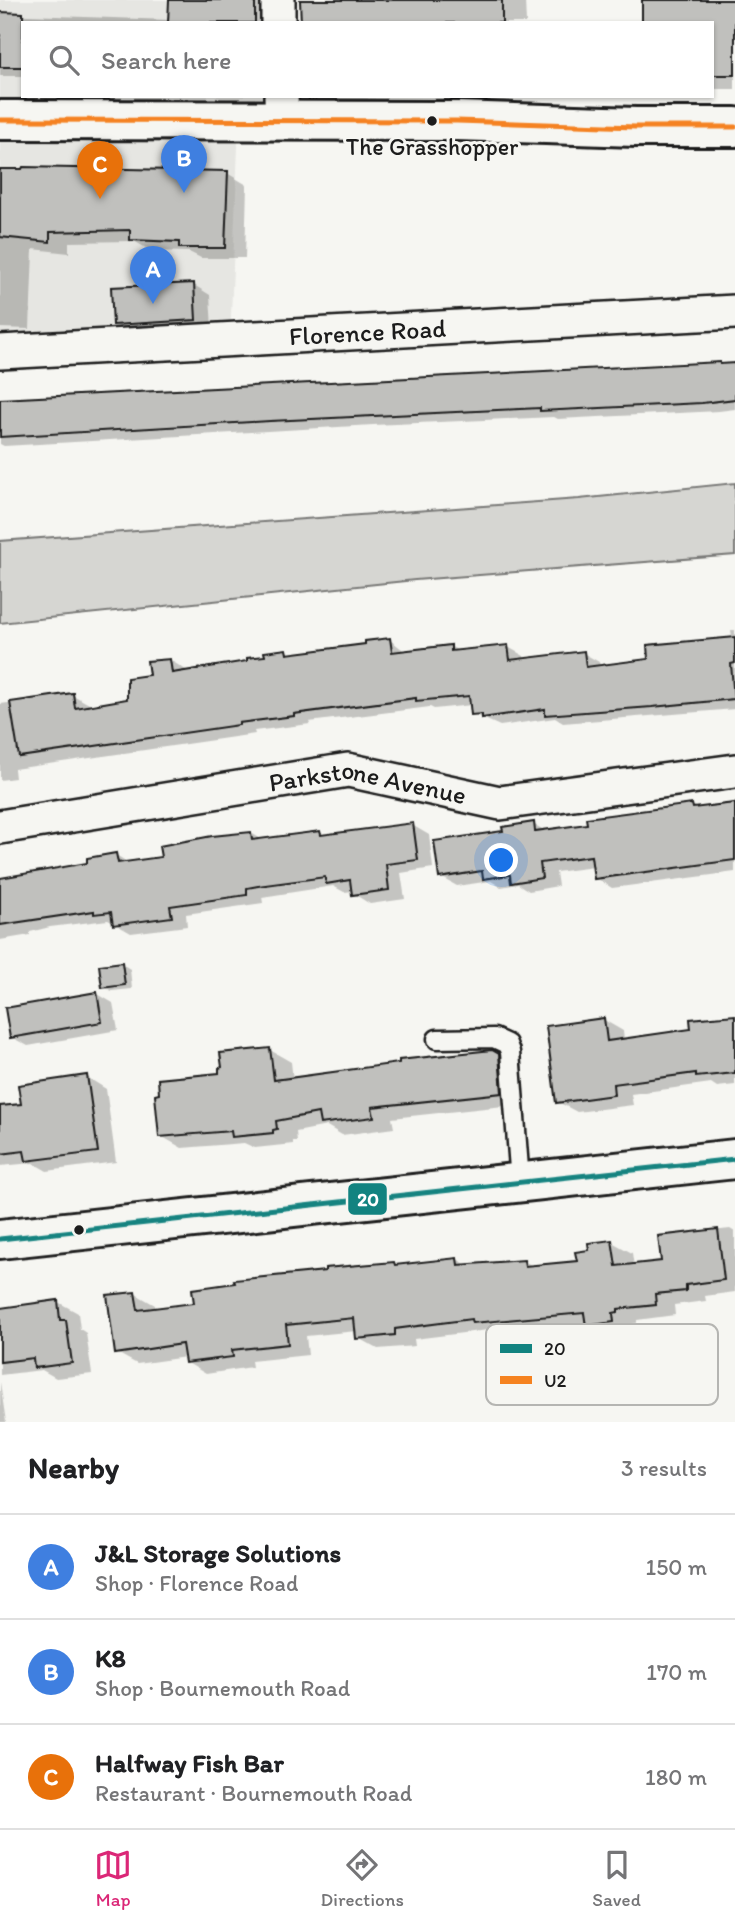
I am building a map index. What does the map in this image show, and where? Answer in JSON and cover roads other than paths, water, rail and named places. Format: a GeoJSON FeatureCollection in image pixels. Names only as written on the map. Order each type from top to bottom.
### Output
{"type":"FeatureCollection","features":[{"type":"Feature","properties":{"kind":"main road"},"geometry":{"type":"LineString","coordinates":[[0,120],[281,109],[457,121],[636,127],[735,127]]}},
{"type":"Feature","properties":{"kind":"main road"},"geometry":{"type":"LineString","coordinates":[[0,1239],[735,1159]]}},
{"type":"Feature","properties":{"kind":"street"},"geometry":{"type":"LineString","coordinates":[[278,0],[278,21]]}},
{"type":"Feature","properties":{"kind":"street","name":"Florence Road"},"geometry":{"type":"LineString","coordinates":[[0,352],[735,312]]}},
{"type":"Feature","properties":{"kind":"street","name":"Parkstone Avenue"},"geometry":{"type":"LineString","coordinates":[[0,827],[348,770],[500,803],[735,771]]}},
{"type":"Feature","properties":{"kind":"lane"},"geometry":{"type":"LineString","coordinates":[[437,1039],[494,1038],[507,1044],[510,1052],[520,1182]]}},
{"type":"Feature","properties":{"kind":"place","name":"The Grasshopper"},"geometry":{"type":"Point","coordinates":[432,121]}},
{"type":"Feature","properties":{"kind":"place","name":"K8"},"geometry":{"type":"Point","coordinates":[184,193]}},
{"type":"Feature","properties":{"kind":"place","name":"Halfway Fish Bar"},"geometry":{"type":"Point","coordinates":[100,199]}},
{"type":"Feature","properties":{"kind":"place","name":"J&L Storage Solutions"},"geometry":{"type":"Point","coordinates":[153,304]}}]}
